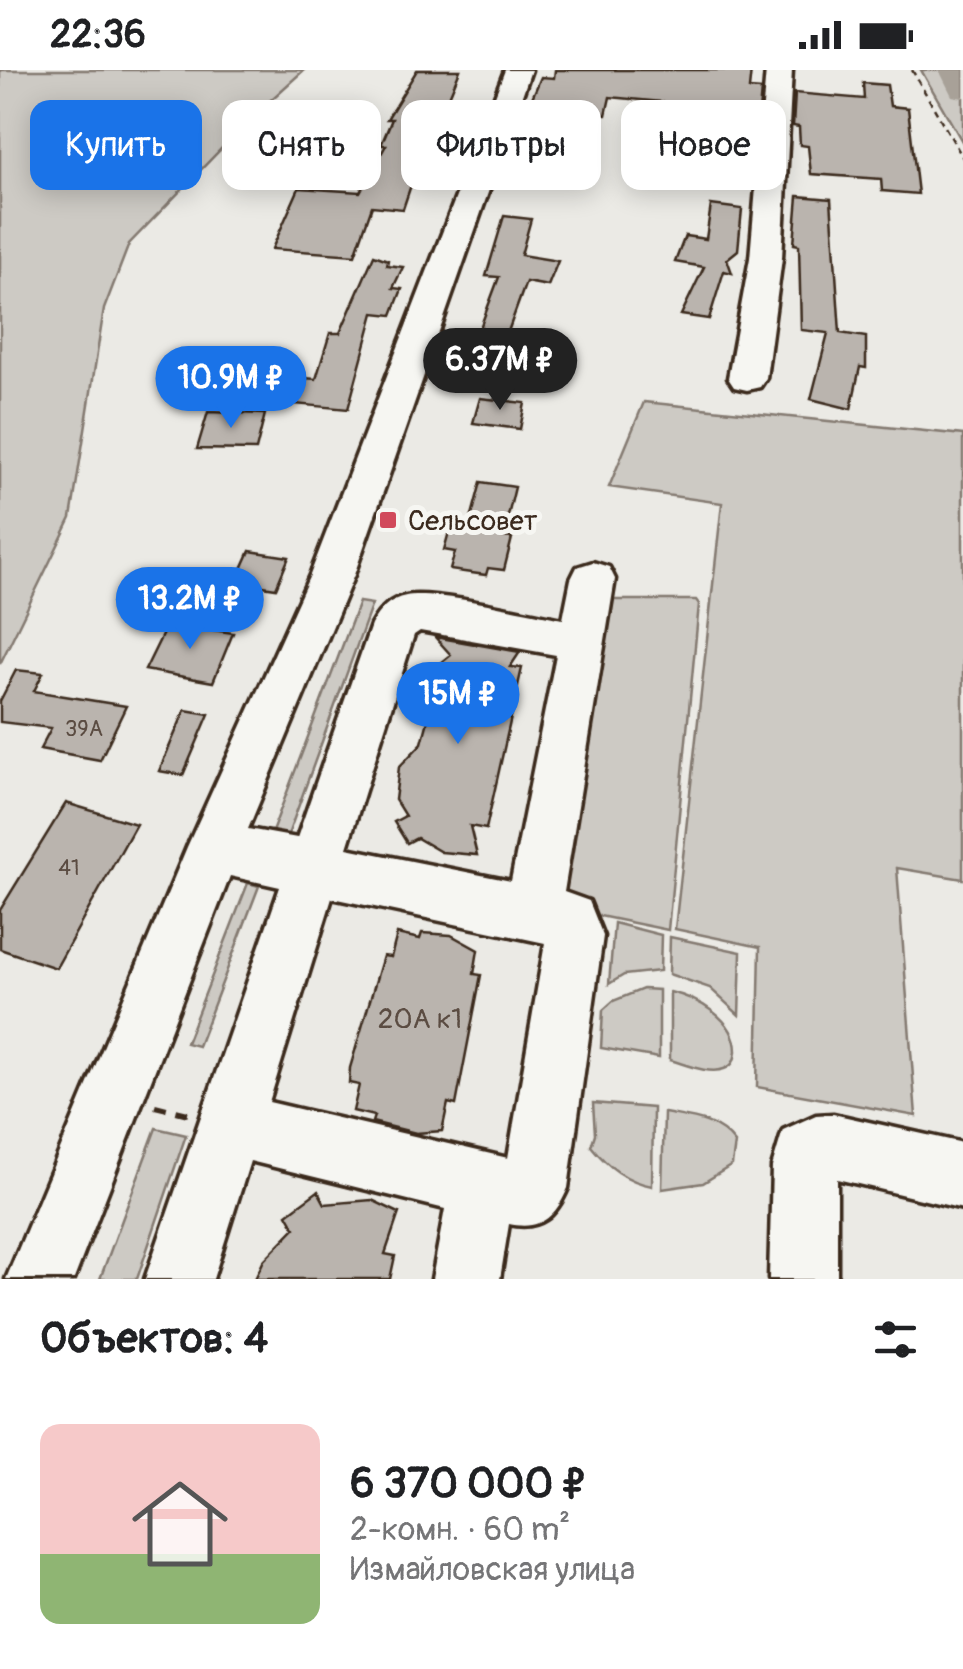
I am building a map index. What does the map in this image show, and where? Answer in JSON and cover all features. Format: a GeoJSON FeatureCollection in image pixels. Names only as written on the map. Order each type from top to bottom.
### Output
{"type":"FeatureCollection","features":[{"type":"Feature","properties":{"kind":"street"},"geometry":{"type":"LineString","coordinates":[[40,1279],[214,847],[332,575],[518,70]]}},
{"type":"Feature","properties":{"kind":"street"},"geometry":{"type":"LineString","coordinates":[[747,378],[766,258],[779,70]]}},
{"type":"Feature","properties":{"kind":"street"},"geometry":{"type":"LineString","coordinates":[[533,913],[594,579]]}},
{"type":"Feature","properties":{"kind":"street"},"geometry":{"type":"LineString","coordinates":[[179,1279],[400,617],[420,614],[582,641]]}},
{"type":"Feature","properties":{"kind":"street"},"geometry":{"type":"LineString","coordinates":[[214,847],[568,921],[574,936],[538,1179],[526,1195],[230,1124]]}},
{"type":"Feature","properties":{"kind":"street"},"geometry":{"type":"LineString","coordinates":[[803,1279],[804,1168],[806,1153],[816,1146],[832,1146],[963,1176]]}},
{"type":"Feature","properties":{"kind":"street"},"geometry":{"type":"LineString","coordinates":[[466,1279],[483,1186]]}},
{"type":"Feature","properties":{"kind":"path"},"geometry":{"type":"LineString","coordinates":[[912,70],[963,158]]}},
{"type":"Feature","properties":{"kind":"shaded area"},"geometry":{"type":"Polygon","coordinates":[[[0,70],[304,70],[271,100],[222,100],[222,148],[202,169],[202,100],[30,100],[30,190],[181,190],[129,244],[104,309],[71,518],[0,664],[0,70]]]}},
{"type":"Feature","properties":{"kind":"shaded area"},"geometry":{"type":"Polygon","coordinates":[[[921,70],[963,70],[963,143],[921,70]]]}},
{"type":"Feature","properties":{"kind":"shaded area"},"geometry":{"type":"Polygon","coordinates":[[[644,402],[963,435],[963,879],[897,868],[916,1116],[757,1087],[760,947],[675,929],[722,503],[609,487],[644,402]]]}},
{"type":"Feature","properties":{"kind":"shaded area"},"geometry":{"type":"Polygon","coordinates":[[[609,600],[696,600],[699,604],[668,930],[551,906],[609,600]]]}},
{"type":"Feature","properties":{"kind":"shaded area"},"geometry":{"type":"Polygon","coordinates":[[[359,602],[372,604],[288,835],[272,832],[359,602]]]}},
{"type":"Feature","properties":{"kind":"shaded area"},"geometry":{"type":"Polygon","coordinates":[[[248,883],[259,886],[198,1046],[186,1043],[248,883]]]}},
{"type":"Feature","properties":{"kind":"shaded area"},"geometry":{"type":"Polygon","coordinates":[[[614,923],[661,935],[660,971],[624,975],[609,984],[614,923]]]}},
{"type":"Feature","properties":{"kind":"shaded area"},"geometry":{"type":"Polygon","coordinates":[[[670,937],[741,952],[739,1015],[710,988],[669,974],[670,937]]]}},
{"type":"Feature","properties":{"kind":"shaded area"},"geometry":{"type":"Polygon","coordinates":[[[643,989],[659,990],[659,1058],[601,1048],[603,1010],[613,1001],[643,989]]]}},
{"type":"Feature","properties":{"kind":"shaded area"},"geometry":{"type":"Polygon","coordinates":[[[670,992],[692,999],[722,1020],[734,1040],[736,1054],[730,1066],[711,1071],[670,1060],[670,992]]]}},
{"type":"Feature","properties":{"kind":"shaded area"},"geometry":{"type":"Polygon","coordinates":[[[593,1103],[653,1108],[652,1186],[618,1172],[591,1146],[595,1134],[593,1103]]]}},
{"type":"Feature","properties":{"kind":"shaded area"},"geometry":{"type":"Polygon","coordinates":[[[664,1113],[703,1121],[728,1135],[735,1143],[732,1165],[703,1183],[662,1189],[664,1113]]]}},
{"type":"Feature","properties":{"kind":"shaded area"},"geometry":{"type":"Polygon","coordinates":[[[156,1128],[186,1135],[137,1279],[100,1279],[156,1128]]]}},
{"type":"Feature","properties":{"kind":"building"},"geometry":{"type":"Polygon","coordinates":[[[417,70],[460,70],[447,100],[401,100],[401,190],[409,190],[403,209],[372,206],[355,255],[272,249],[298,190],[381,190],[381,154],[386,145],[381,145],[392,119],[387,119],[417,70]]]}},
{"type":"Feature","properties":{"kind":"building"},"geometry":{"type":"Polygon","coordinates":[[[555,70],[751,70],[749,89],[761,90],[760,100],[610,97],[606,115],[601,115],[601,100],[532,100],[541,77],[554,78],[555,70]]]}},
{"type":"Feature","properties":{"kind":"building"},"geometry":{"type":"Polygon","coordinates":[[[863,83],[887,85],[890,106],[908,108],[918,194],[882,191],[881,179],[811,174],[808,146],[800,145],[799,127],[793,126],[795,93],[864,99],[863,83]]]}},
{"type":"Feature","properties":{"kind":"building"},"geometry":{"type":"Polygon","coordinates":[[[798,196],[831,199],[840,333],[866,337],[866,368],[860,367],[851,409],[811,399],[828,333],[801,330],[799,245],[794,244],[798,196]]]}},
{"type":"Feature","properties":{"kind":"building"},"geometry":{"type":"Polygon","coordinates":[[[711,205],[742,209],[738,250],[727,259],[732,273],[724,271],[709,319],[681,315],[704,267],[675,262],[685,236],[706,239],[711,205]]]}},
{"type":"Feature","properties":{"kind":"building"},"geometry":{"type":"Polygon","coordinates":[[[504,216],[531,219],[521,255],[558,261],[548,286],[526,282],[505,340],[477,336],[499,277],[486,276],[504,216]]]}},
{"type":"Feature","properties":{"kind":"building"},"geometry":{"type":"Polygon","coordinates":[[[374,255],[388,260],[387,265],[403,267],[393,288],[402,289],[392,315],[374,313],[348,409],[294,404],[304,378],[316,379],[330,333],[340,333],[374,255]]]}},
{"type":"Feature","properties":{"kind":"building"},"geometry":{"type":"Polygon","coordinates":[[[480,398],[525,403],[520,429],[473,423],[480,398]]]}},
{"type":"Feature","properties":{"kind":"building"},"geometry":{"type":"Polygon","coordinates":[[[208,412],[265,414],[256,450],[197,449],[208,412]]]}},
{"type":"Feature","properties":{"kind":"building"},"geometry":{"type":"Polygon","coordinates":[[[481,482],[515,487],[503,537],[512,538],[504,570],[488,568],[486,575],[450,570],[455,552],[444,550],[452,521],[470,523],[481,482]]]}},
{"type":"Feature","properties":{"kind":"building"},"geometry":{"type":"Polygon","coordinates":[[[250,551],[289,557],[276,588],[236,582],[250,551]]]}},
{"type":"Feature","properties":{"kind":"building"},"geometry":{"type":"Polygon","coordinates":[[[168,623],[233,633],[213,682],[145,670],[168,623]]]}},
{"type":"Feature","properties":{"kind":"building"},"geometry":{"type":"Polygon","coordinates":[[[435,637],[520,652],[510,667],[522,668],[486,829],[470,826],[477,855],[441,852],[417,838],[407,843],[394,822],[405,816],[395,800],[399,767],[422,743],[429,717],[422,706],[421,692],[431,671],[451,655],[435,637]]]}},
{"type":"Feature","properties":{"kind":"building"},"geometry":{"type":"Polygon","coordinates":[[[16,670],[43,673],[34,691],[126,706],[100,760],[40,749],[51,728],[0,722],[0,701],[16,670]]]}},
{"type":"Feature","properties":{"kind":"building"},"geometry":{"type":"Polygon","coordinates":[[[185,710],[209,714],[183,775],[159,771],[185,710]]]}},
{"type":"Feature","properties":{"kind":"building"},"geometry":{"type":"Polygon","coordinates":[[[66,803],[136,824],[56,968],[0,949],[0,910],[66,803]]]}},
{"type":"Feature","properties":{"kind":"building"},"geometry":{"type":"Polygon","coordinates":[[[422,933],[451,935],[478,950],[474,974],[481,975],[456,1105],[448,1103],[442,1131],[416,1133],[372,1122],[374,1116],[353,1111],[359,1085],[349,1083],[383,956],[391,957],[397,934],[420,939],[422,933]]]}},
{"type":"Feature","properties":{"kind":"building"},"geometry":{"type":"Polygon","coordinates":[[[318,1191],[325,1204],[372,1200],[399,1213],[385,1254],[395,1256],[390,1279],[255,1279],[264,1260],[295,1228],[287,1214],[318,1191]]]}},
{"type":"Feature","properties":{"kind":"waterway"},"geometry":{"type":"LineString","coordinates":[[954,70],[963,89]]}},
{"type":"Feature","properties":{"kind":"place","name":"Сельсовет"},"geometry":{"type":"Point","coordinates":[388,520]}}]}
